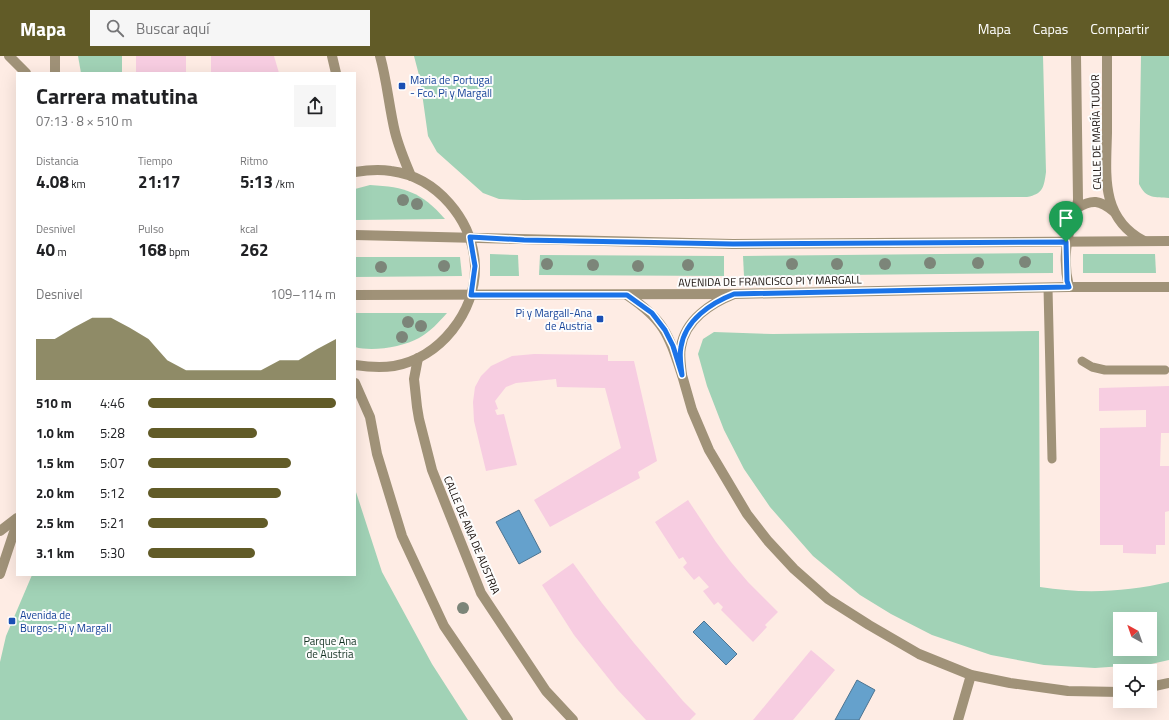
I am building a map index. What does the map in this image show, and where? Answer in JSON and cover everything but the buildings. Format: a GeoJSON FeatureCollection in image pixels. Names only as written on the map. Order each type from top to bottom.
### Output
{"type":"FeatureCollection","features":[{"type":"Feature","properties":{"kind":"street"},"geometry":{"type":"LineString","coordinates":[[9,56],[26,72]]}},
{"type":"Feature","properties":{"kind":"street"},"geometry":{"type":"LineString","coordinates":[[55,56],[55,72]]}},
{"type":"Feature","properties":{"kind":"street"},"geometry":{"type":"LineString","coordinates":[[332,56],[336,72]]}},
{"type":"Feature","properties":{"kind":"street"},"geometry":{"type":"LineString","coordinates":[[380,56],[400,151],[411,176]]}},
{"type":"Feature","properties":{"kind":"street","name":"CALLE DE MARÍA TUDOR"},"geometry":{"type":"LineString","coordinates":[[1066,242],[1077,208],[1079,186],[1076,56]]}},
{"type":"Feature","properties":{"kind":"street","name":"CALLE DE MARÍA TUDOR"},"geometry":{"type":"LineString","coordinates":[[1107,56],[1106,188],[1115,212],[1123,226],[1132,235],[1144,241]]}},
{"type":"Feature","properties":{"kind":"street"},"geometry":{"type":"LineString","coordinates":[[356,172],[373,170],[392,171],[411,176],[437,190],[457,211],[470,237],[475,266],[471,295],[460,321],[442,342],[418,358],[395,366],[371,368],[356,365]]}},
{"type":"Feature","properties":{"kind":"street"},"geometry":{"type":"LineString","coordinates":[[1077,208],[1090,201],[1106,205],[1115,212]]}},
{"type":"Feature","properties":{"kind":"street"},"geometry":{"type":"LineString","coordinates":[[356,235],[733,244],[1169,241]]}},
{"type":"Feature","properties":{"kind":"street"},"geometry":{"type":"LineString","coordinates":[[1066,242],[1067,281],[1069,287]]}},
{"type":"Feature","properties":{"kind":"street","name":"AVENIDA DE FRANCISCO PI Y MARGALL"},"geometry":{"type":"LineString","coordinates":[[356,295],[734,294],[1069,287],[1169,287]]}},
{"type":"Feature","properties":{"kind":"street"},"geometry":{"type":"LineString","coordinates":[[682,375],[681,345],[689,327],[708,307],[734,294]]}},
{"type":"Feature","properties":{"kind":"street"},"geometry":{"type":"LineString","coordinates":[[627,295],[652,313],[665,330],[673,346],[692,410],[709,450],[747,514],[768,541],[794,569],[828,599],[919,654],[971,675],[1010,683],[1068,691],[1113,692]]}},
{"type":"Feature","properties":{"kind":"street","name":"CALLE DE ANA DE AUSTRIA"},"geometry":{"type":"LineString","coordinates":[[418,358],[414,379],[419,419],[432,470],[481,593],[546,691],[573,720]]}},
{"type":"Feature","properties":{"kind":"street"},"geometry":{"type":"LineString","coordinates":[[356,385],[370,417],[377,454],[402,536],[444,626],[508,720]]}},
{"type":"Feature","properties":{"kind":"street"},"geometry":{"type":"LineString","coordinates":[[0,531],[16,519]]}},
{"type":"Feature","properties":{"kind":"street"},"geometry":{"type":"LineString","coordinates":[[0,574],[16,526]]}},
{"type":"Feature","properties":{"kind":"street"},"geometry":{"type":"LineString","coordinates":[[958,720],[971,675]]}},
{"type":"Feature","properties":{"kind":"street"},"geometry":{"type":"LineString","coordinates":[[1157,686],[1169,683]]}},
{"type":"Feature","properties":{"kind":"lane"},"geometry":{"type":"LineString","coordinates":[[1048,288],[1052,460]]}},
{"type":"Feature","properties":{"kind":"lane"},"geometry":{"type":"LineString","coordinates":[[1082,361],[1092,367],[1105,370],[1165,370]]}},
{"type":"Feature","properties":{"kind":"green space"},"geometry":{"type":"Polygon","coordinates":[[[78,56],[122,56],[122,72],[81,72],[78,56]]]}},
{"type":"Feature","properties":{"kind":"green space"},"geometry":{"type":"Polygon","coordinates":[[[414,56],[1043,56],[1046,172],[1040,192],[1027,197],[499,199],[483,193],[437,152],[428,136],[420,79],[414,56]]]}},
{"type":"Feature","properties":{"kind":"green space"},"geometry":{"type":"Polygon","coordinates":[[[1141,56],[1169,56],[1169,198],[1148,195],[1139,184],[1141,56]]]}},
{"type":"Feature","properties":{"kind":"green space"},"geometry":{"type":"Polygon","coordinates":[[[370,185],[394,187],[412,193],[428,203],[445,219],[356,220],[356,189],[370,185]]]}},
{"type":"Feature","properties":{"kind":"green space"},"geometry":{"type":"Polygon","coordinates":[[[1053,253],[1053,273],[744,276],[743,256],[1053,253]]]}},
{"type":"Feature","properties":{"kind":"green space"},"geometry":{"type":"Polygon","coordinates":[[[490,254],[518,255],[519,276],[490,276],[490,254]]]}},
{"type":"Feature","properties":{"kind":"green space"},"geometry":{"type":"Polygon","coordinates":[[[1083,254],[1155,254],[1156,273],[1083,273],[1083,254]]]}},
{"type":"Feature","properties":{"kind":"green space"},"geometry":{"type":"Polygon","coordinates":[[[540,255],[724,256],[724,276],[539,275],[540,255]]]}},
{"type":"Feature","properties":{"kind":"green space"},"geometry":{"type":"Polygon","coordinates":[[[356,257],[460,257],[462,276],[356,277],[356,257]]]}},
{"type":"Feature","properties":{"kind":"green space"},"geometry":{"type":"Polygon","coordinates":[[[356,313],[447,313],[431,330],[423,336],[405,344],[379,349],[356,347],[356,313]]]}},
{"type":"Feature","properties":{"kind":"green space"},"geometry":{"type":"Polygon","coordinates":[[[1039,331],[1040,587],[1072,591],[1105,591],[1137,588],[1169,582],[1169,660],[1151,664],[1113,664],[1113,667],[1095,668],[1044,665],[991,655],[932,635],[891,614],[860,595],[813,556],[770,507],[744,469],[724,430],[707,386],[698,354],[703,339],[714,332],[773,334],[1039,331]]]}},
{"type":"Feature","properties":{"kind":"green space","name":"Parque Ana de Austria"},"geometry":{"type":"Polygon","coordinates":[[[356,492],[382,572],[432,664],[468,720],[0,720],[0,662],[6,636],[32,576],[356,576],[356,492]]]}},
{"type":"Feature","properties":{"kind":"water"},"geometry":{"type":"Polygon","coordinates":[[[519,510],[541,552],[519,564],[496,522],[519,510]]]}},
{"type":"Feature","properties":{"kind":"water"},"geometry":{"type":"Polygon","coordinates":[[[704,621],[737,654],[726,665],[693,632],[704,621]]]}},
{"type":"Feature","properties":{"kind":"water"},"geometry":{"type":"Polygon","coordinates":[[[857,680],[875,690],[859,720],[835,720],[857,680]]]}},
{"type":"Feature","properties":{"kind":"place","name":"Maria de Portugal - Fco. Pi y Margall"},"geometry":{"type":"Point","coordinates":[402,86]}},
{"type":"Feature","properties":{"kind":"place","name":"Pi y Margall-Ana de Austria"},"geometry":{"type":"Point","coordinates":[600,319]}},
{"type":"Feature","properties":{"kind":"place","name":"Avenida de Burgos-Pi y Margall"},"geometry":{"type":"Point","coordinates":[12,621]}},
{"type":"Feature","properties":{"kind":"route"},"geometry":{"type":"LineString","coordinates":[[470,237],[524,240],[733,244],[1066,242],[1067,281],[1069,287],[734,294],[708,307],[689,327],[681,345],[680,362],[682,375],[673,346],[665,330],[652,313],[627,295],[471,295],[475,266],[470,237]]}}]}
